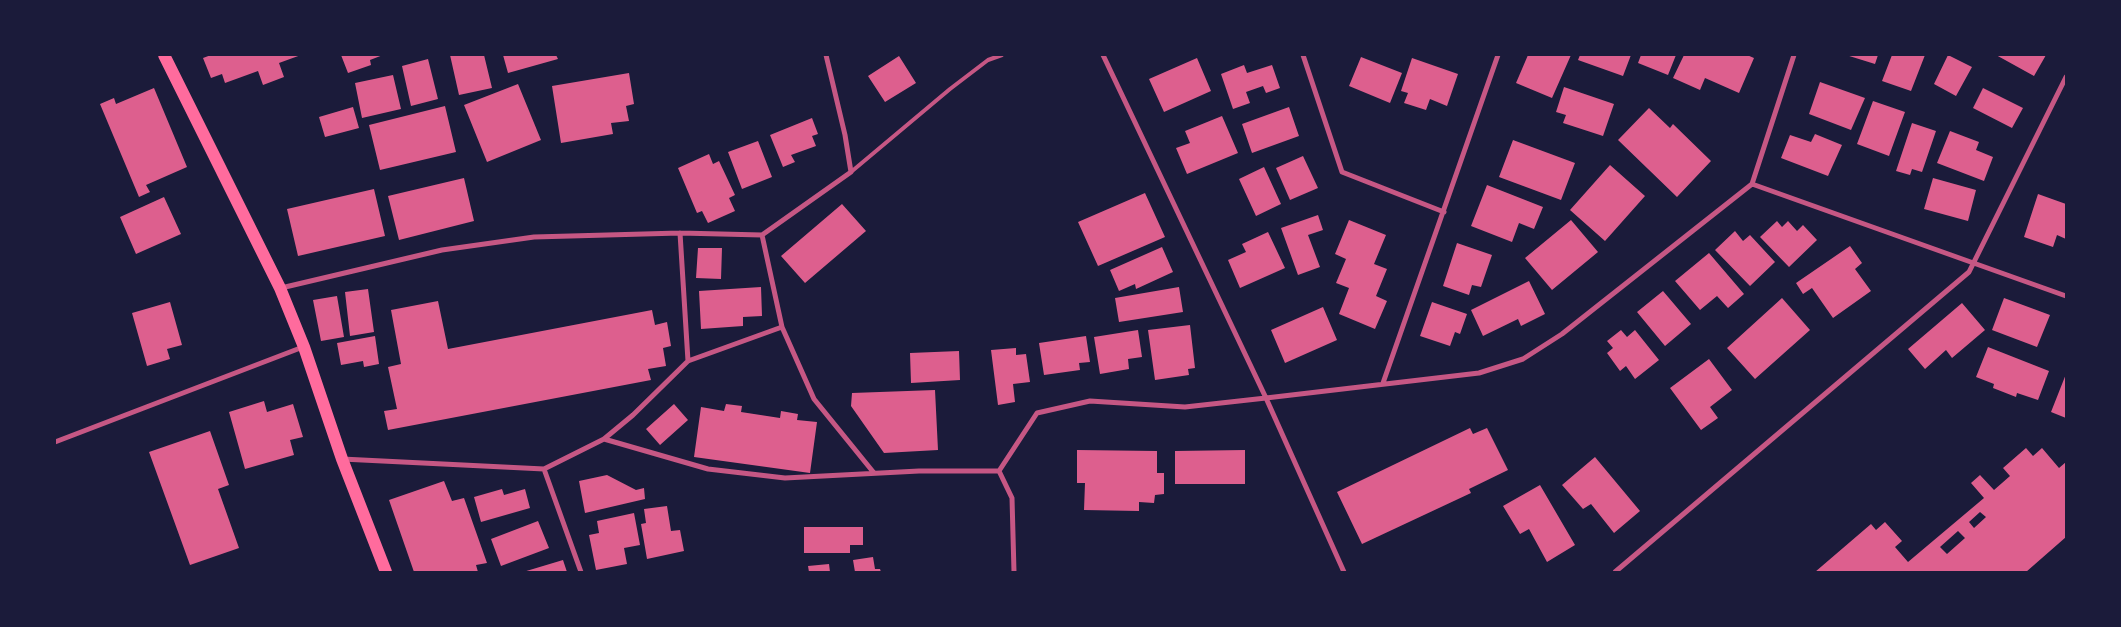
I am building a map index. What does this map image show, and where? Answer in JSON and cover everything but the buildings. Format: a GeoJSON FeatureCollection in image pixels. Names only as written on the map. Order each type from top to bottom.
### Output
{"type":"FeatureCollection","features":[{"type":"Feature","properties":{"kind":"main road"},"geometry":{"type":"LineString","coordinates":[[164,55],[280,288],[304,347],[342,459],[386,572]]}},
{"type":"Feature","properties":{"kind":"street"},"geometry":{"type":"LineString","coordinates":[[280,288],[442,250],[525,238],[680,233],[762,234],[851,172],[845,135],[826,55]]}},
{"type":"Feature","properties":{"kind":"street"},"geometry":{"type":"LineString","coordinates":[[1103,55],[1266,398],[1344,572]]}},
{"type":"Feature","properties":{"kind":"street"},"geometry":{"type":"LineString","coordinates":[[1304,55],[1342,172],[1444,212]]}},
{"type":"Feature","properties":{"kind":"street"},"geometry":{"type":"LineString","coordinates":[[1383,383],[1498,55]]}},
{"type":"Feature","properties":{"kind":"street"},"geometry":{"type":"LineString","coordinates":[[999,471],[1037,414],[1090,401],[1185,407],[1479,373],[1523,359],[1562,334],[1752,184],[1794,55]]}},
{"type":"Feature","properties":{"kind":"street"},"geometry":{"type":"LineString","coordinates":[[1615,572],[1969,272],[2066,77]]}},
{"type":"Feature","properties":{"kind":"street"},"geometry":{"type":"LineString","coordinates":[[1752,184],[2066,296]]}},
{"type":"Feature","properties":{"kind":"street"},"geometry":{"type":"LineString","coordinates":[[680,233],[688,361]]}},
{"type":"Feature","properties":{"kind":"street"},"geometry":{"type":"LineString","coordinates":[[762,234],[782,326],[814,399],[874,473]]}},
{"type":"Feature","properties":{"kind":"street"},"geometry":{"type":"LineString","coordinates":[[342,459],[544,469],[604,438],[633,415],[688,361],[782,326]]}},
{"type":"Feature","properties":{"kind":"street"},"geometry":{"type":"LineString","coordinates":[[55,442],[304,347]]}},
{"type":"Feature","properties":{"kind":"street"},"geometry":{"type":"LineString","coordinates":[[604,438],[717,470],[784,478],[919,471],[999,471]]}},
{"type":"Feature","properties":{"kind":"street"},"geometry":{"type":"LineString","coordinates":[[544,469],[581,572]]}},
{"type":"Feature","properties":{"kind":"street"},"geometry":{"type":"LineString","coordinates":[[999,471],[1012,498],[1014,572]]}},
{"type":"Feature","properties":{"kind":"lane"},"geometry":{"type":"LineString","coordinates":[[851,172],[950,89],[988,60],[1002,55]]}}]}
